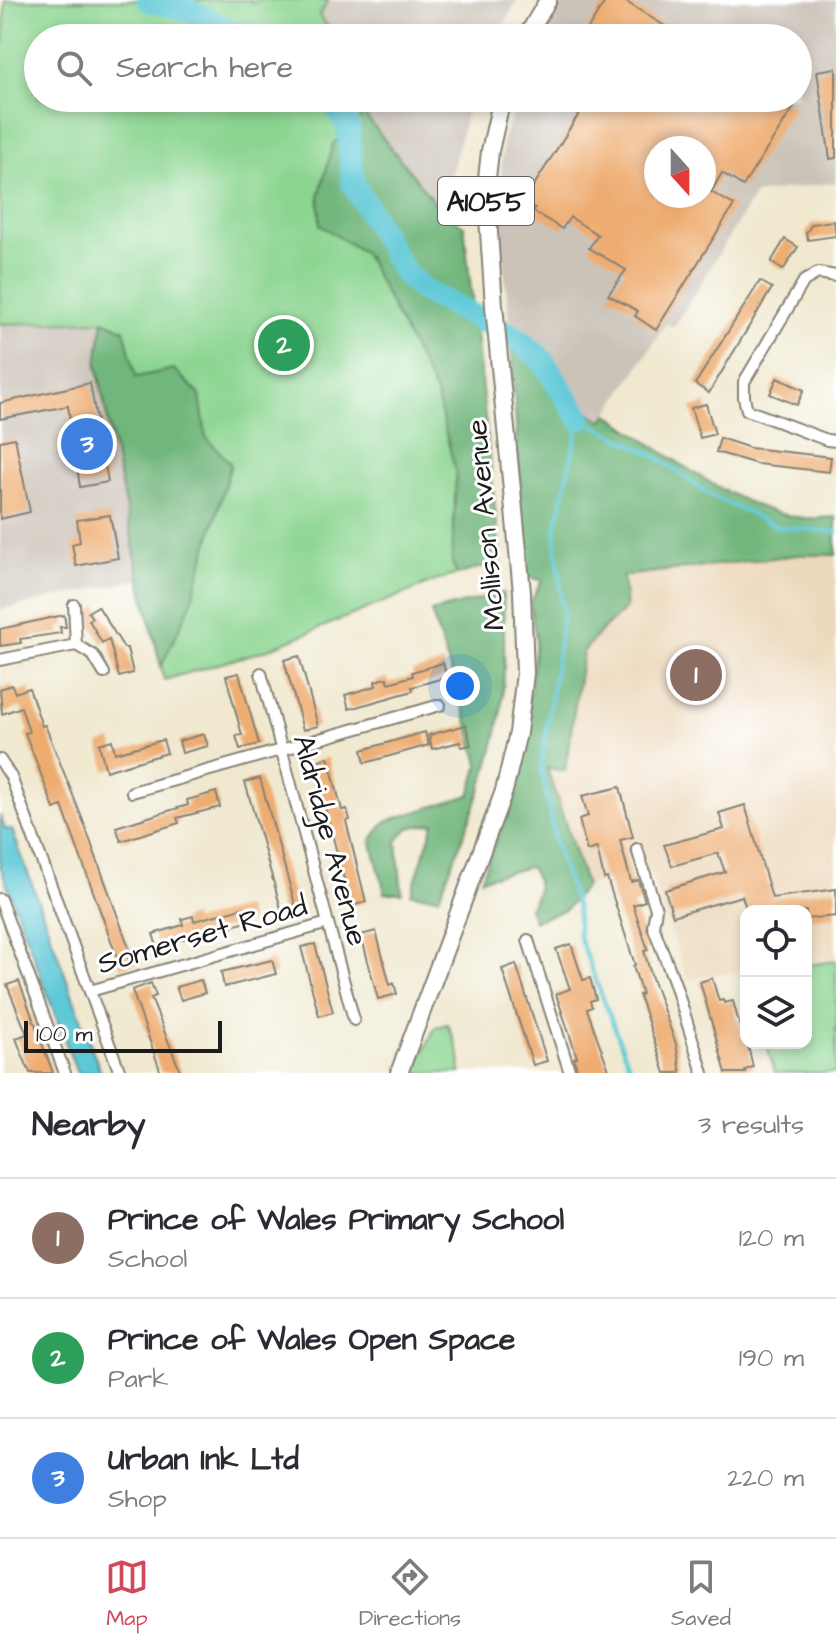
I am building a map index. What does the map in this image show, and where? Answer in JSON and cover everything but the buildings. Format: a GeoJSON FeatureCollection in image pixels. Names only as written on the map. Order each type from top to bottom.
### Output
{"type":"FeatureCollection","features":[{"type":"Feature","properties":{"kind":"main road"},"geometry":{"type":"LineString","coordinates":[[534,24],[548,0]]}},
{"type":"Feature","properties":{"kind":"main road","name":"Mollison Avenue"},"geometry":{"type":"LineString","coordinates":[[399,1073],[504,791],[518,733],[525,673],[522,592],[498,354],[486,188],[499,112]]}},
{"type":"Feature","properties":{"kind":"street"},"geometry":{"type":"LineString","coordinates":[[836,276],[818,273],[804,281],[744,382],[747,410],[836,441]]}},
{"type":"Feature","properties":{"kind":"street"},"geometry":{"type":"LineString","coordinates":[[74,605],[76,645]]}},
{"type":"Feature","properties":{"kind":"street"},"geometry":{"type":"LineString","coordinates":[[0,660],[76,645],[93,655],[104,673]]}},
{"type":"Feature","properties":{"kind":"street","name":"Aldridge Avenue"},"geometry":{"type":"LineString","coordinates":[[261,673],[354,1020]]}},
{"type":"Feature","properties":{"kind":"street"},"geometry":{"type":"LineString","coordinates":[[132,792],[440,705]]}},
{"type":"Feature","properties":{"kind":"street"},"geometry":{"type":"LineString","coordinates":[[1,758],[11,777],[120,1073]]}},
{"type":"Feature","properties":{"kind":"street"},"geometry":{"type":"LineString","coordinates":[[637,849],[656,909],[653,926],[703,1073]]}},
{"type":"Feature","properties":{"kind":"street"},"geometry":{"type":"LineString","coordinates":[[0,899],[65,1073]]}},
{"type":"Feature","properties":{"kind":"street","name":"Somerset Road"},"geometry":{"type":"LineString","coordinates":[[90,991],[328,923]]}},
{"type":"Feature","properties":{"kind":"street"},"geometry":{"type":"LineString","coordinates":[[528,940],[570,1073]]}},
{"type":"Feature","properties":{"kind":"shaded area"},"geometry":{"type":"Polygon","coordinates":[[[328,0],[517,0],[504,24],[326,24],[319,16],[328,0]]]}},
{"type":"Feature","properties":{"kind":"shaded area"},"geometry":{"type":"Polygon","coordinates":[[[564,0],[836,0],[836,182],[755,194],[674,327],[666,324],[603,421],[578,403],[546,356],[527,335],[510,324],[499,223],[503,138],[515,112],[812,112],[812,24],[553,24],[564,0]]]}},
{"type":"Feature","properties":{"kind":"shaded area"},"geometry":{"type":"Polygon","coordinates":[[[467,112],[442,212],[364,114],[467,112]]]}},
{"type":"Feature","properties":{"kind":"shaded area"},"geometry":{"type":"Polygon","coordinates":[[[103,320],[97,366],[140,579],[0,610],[0,324],[103,320]]]}},
{"type":"Feature","properties":{"kind":"shaded area"},"geometry":{"type":"Polygon","coordinates":[[[798,555],[836,555],[836,957],[812,960],[812,905],[740,905],[740,971],[687,979],[650,870],[586,886],[547,767],[567,584],[798,555]]]}},
{"type":"Feature","properties":{"kind":"green space"},"geometry":{"type":"Polygon","coordinates":[[[5,0],[250,0],[253,3],[256,0],[328,0],[319,16],[326,24],[24,24],[24,112],[364,112],[442,212],[494,563],[435,581],[266,650],[164,680],[97,366],[103,321],[0,324],[0,60],[4,41],[5,0]]]}},
{"type":"Feature","properties":{"kind":"green space"},"geometry":{"type":"Polygon","coordinates":[[[364,114],[442,212],[464,226],[501,561],[457,575],[452,562],[456,474],[436,393],[365,254],[320,225],[319,196],[333,144],[364,114]]]}},
{"type":"Feature","properties":{"kind":"green space"},"geometry":{"type":"Polygon","coordinates":[[[103,320],[124,329],[136,377],[174,369],[200,395],[206,437],[231,464],[191,603],[161,667],[97,366],[103,320]]]}},
{"type":"Feature","properties":{"kind":"green space"},"geometry":{"type":"Polygon","coordinates":[[[510,324],[540,350],[579,404],[602,421],[608,414],[702,478],[755,505],[805,518],[836,517],[836,555],[798,555],[623,576],[626,608],[583,652],[565,771],[547,768],[586,886],[565,910],[534,921],[529,908],[537,888],[530,867],[481,879],[497,837],[527,717],[536,639],[530,604],[542,580],[525,577],[510,324]]]}},
{"type":"Feature","properties":{"kind":"green space"},"geometry":{"type":"Polygon","coordinates":[[[503,593],[501,712],[486,772],[464,835],[439,897],[411,894],[434,823],[408,828],[397,841],[402,893],[385,893],[371,840],[386,821],[470,795],[479,764],[431,612],[503,593]]]}},
{"type":"Feature","properties":{"kind":"green space"},"geometry":{"type":"Polygon","coordinates":[[[836,961],[836,1073],[775,1073],[768,1049],[812,1049],[812,964],[836,961]]]}},
{"type":"Feature","properties":{"kind":"green space"},"geometry":{"type":"Polygon","coordinates":[[[448,1024],[460,1055],[461,1073],[414,1073],[435,1027],[448,1024]]]}},
{"type":"Feature","properties":{"kind":"water"},"geometry":{"type":"Polygon","coordinates":[[[0,815],[5,829],[12,830],[101,1073],[77,1073],[0,866],[0,815]]]}},
{"type":"Feature","properties":{"kind":"waterway"},"geometry":{"type":"LineString","coordinates":[[149,0],[188,10],[215,24]]}},
{"type":"Feature","properties":{"kind":"waterway"},"geometry":{"type":"LineString","coordinates":[[340,112],[348,127],[353,183],[403,271],[422,290],[517,338],[542,360],[580,418]]}},
{"type":"Feature","properties":{"kind":"waterway"},"geometry":{"type":"LineString","coordinates":[[632,1073],[579,937],[577,908],[556,846],[541,768],[563,614],[555,533],[580,418],[655,456],[710,495],[778,527],[836,532]]}},
{"type":"Feature","properties":{"kind":"place","name":"Prince of Wales Open Space"},"geometry":{"type":"Point","coordinates":[284,345]}},
{"type":"Feature","properties":{"kind":"place","name":"Urban Ink Ltd"},"geometry":{"type":"Point","coordinates":[87,444]}},
{"type":"Feature","properties":{"kind":"place","name":"Prince of Wales Primary School"},"geometry":{"type":"Point","coordinates":[696,675]}}]}
